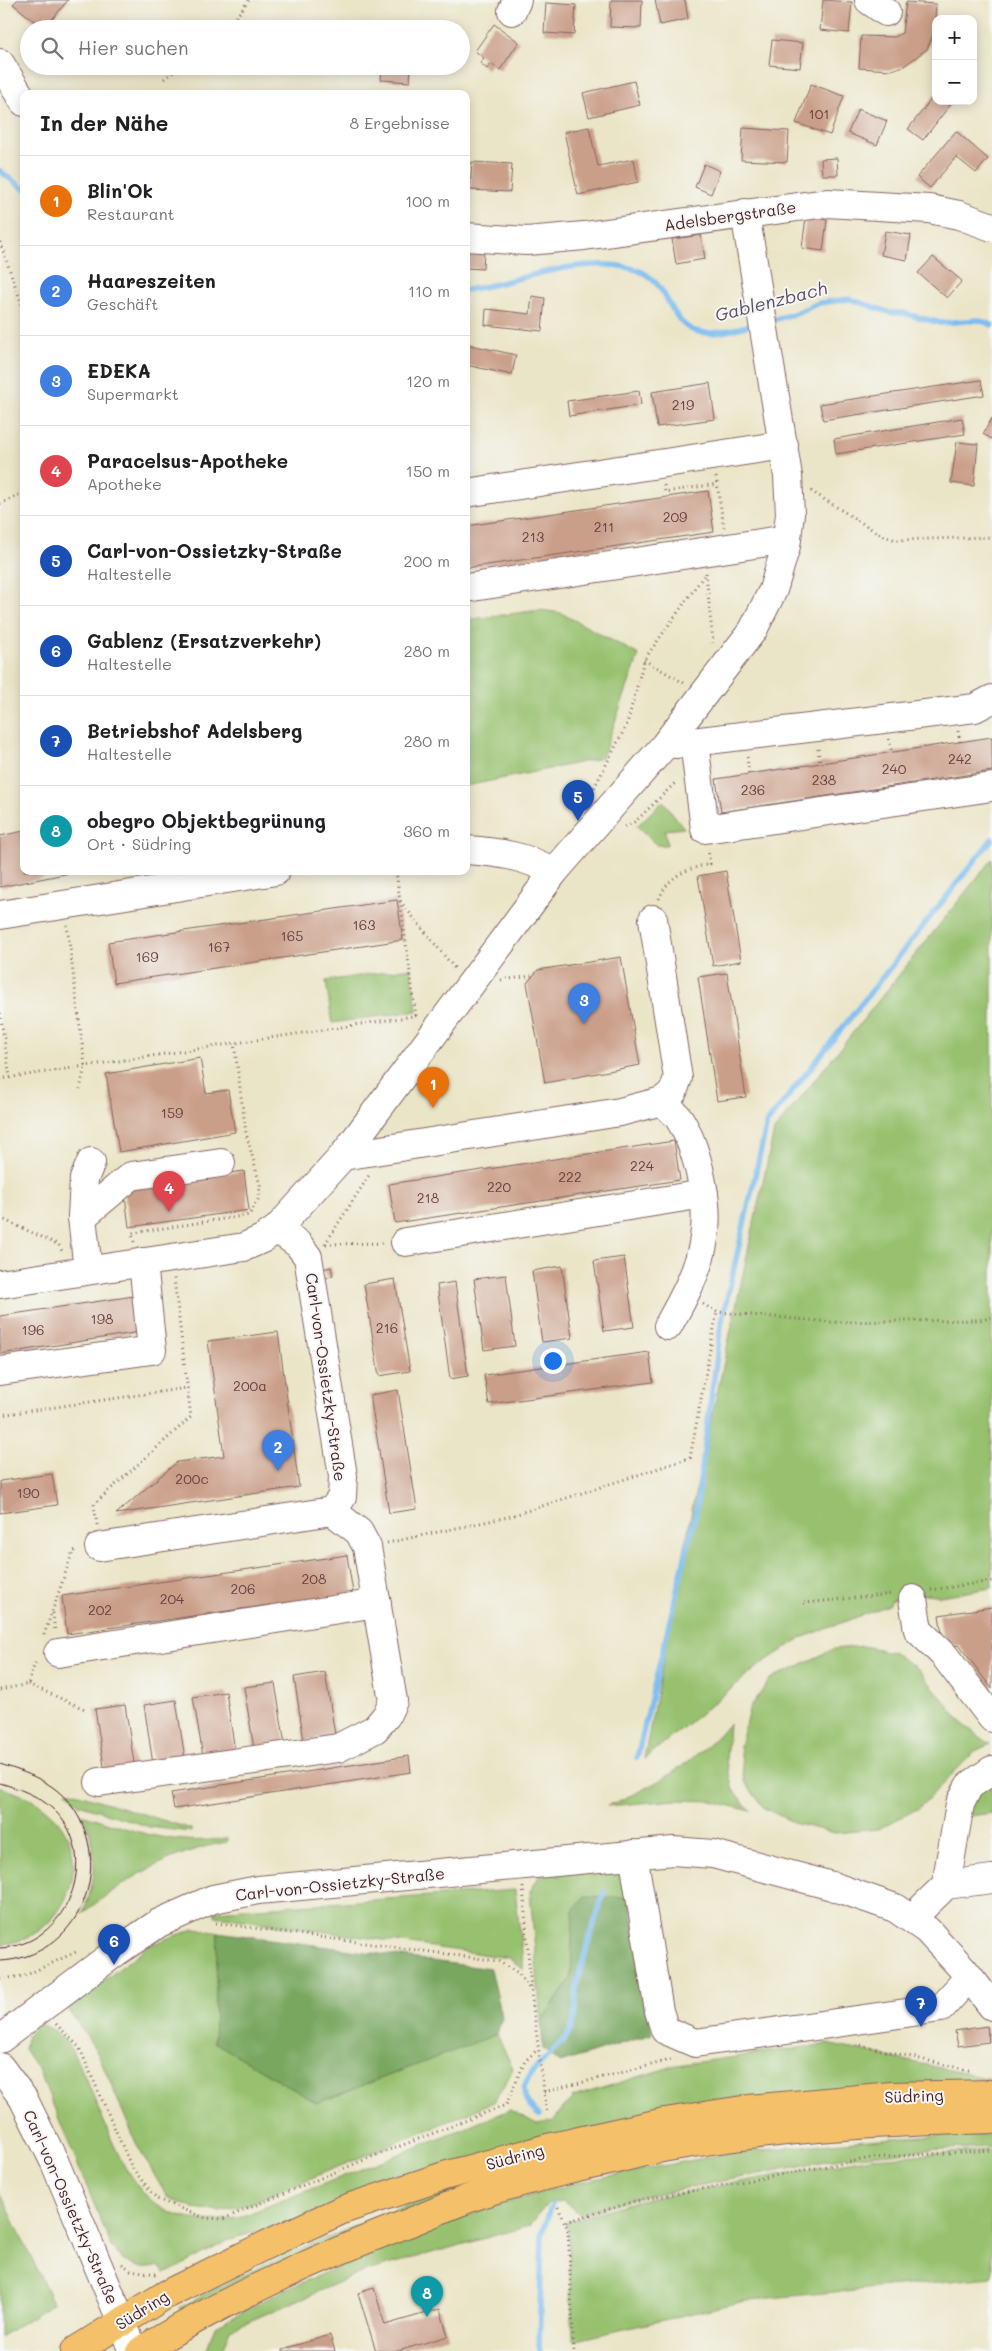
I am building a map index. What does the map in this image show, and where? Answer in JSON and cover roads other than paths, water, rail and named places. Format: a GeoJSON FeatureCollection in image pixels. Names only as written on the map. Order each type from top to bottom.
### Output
{"type":"FeatureCollection","features":[{"type":"Feature","properties":{"kind":"main road","name":"Südring"},"geometry":{"type":"LineString","coordinates":[[75,2351],[167,2294],[274,2240],[342,2210],[398,2190],[548,2148],[665,2122],[750,2108],[892,2096],[992,2094]]}},
{"type":"Feature","properties":{"kind":"main road","name":"Südring"},"geometry":{"type":"LineString","coordinates":[[140,2351],[183,2325],[247,2292],[362,2240],[485,2193],[552,2174],[672,2146],[751,2134],[884,2123],[992,2119]]}},
{"type":"Feature","properties":{"kind":"street"},"geometry":{"type":"LineString","coordinates":[[0,63],[20,96]]}},
{"type":"Feature","properties":{"kind":"street","name":"Adelsbergstraße"},"geometry":{"type":"LineString","coordinates":[[470,237],[527,242],[827,203],[877,204],[929,209],[960,215],[992,227]]}},
{"type":"Feature","properties":{"kind":"street"},"geometry":{"type":"LineString","coordinates":[[0,1284],[81,1271],[139,1256],[171,1258],[244,1246],[262,1239],[277,1229],[343,1156],[554,872],[664,746],[754,630],[773,590],[787,539],[790,514],[784,446],[745,213]]}},
{"type":"Feature","properties":{"kind":"street"},"geometry":{"type":"LineString","coordinates":[[470,492],[784,446]]}},
{"type":"Feature","properties":{"kind":"street"},"geometry":{"type":"LineString","coordinates":[[470,587],[787,539]]}},
{"type":"Feature","properties":{"kind":"street"},"geometry":{"type":"LineString","coordinates":[[664,746],[695,752],[975,708],[992,699]]}},
{"type":"Feature","properties":{"kind":"street"},"geometry":{"type":"LineString","coordinates":[[695,752],[705,829],[992,787]]}},
{"type":"Feature","properties":{"kind":"street"},"geometry":{"type":"LineString","coordinates":[[470,850],[522,857],[554,872]]}},
{"type":"Feature","properties":{"kind":"street"},"geometry":{"type":"LineString","coordinates":[[0,915],[226,875]]}},
{"type":"Feature","properties":{"kind":"street"},"geometry":{"type":"LineString","coordinates":[[343,1156],[620,1112],[662,1101],[673,1092],[678,1078],[653,919]]}},
{"type":"Feature","properties":{"kind":"street"},"geometry":{"type":"LineString","coordinates":[[662,1101],[680,1119],[697,1161],[706,1205],[704,1238],[693,1278],[668,1326]]}},
{"type":"Feature","properties":{"kind":"street"},"geometry":{"type":"LineString","coordinates":[[81,1271],[84,1179],[91,1162]]}},
{"type":"Feature","properties":{"kind":"street"},"geometry":{"type":"LineString","coordinates":[[82,1217],[131,1176],[221,1163]]}},
{"type":"Feature","properties":{"kind":"street"},"geometry":{"type":"LineString","coordinates":[[405,1242],[704,1194]]}},
{"type":"Feature","properties":{"kind":"street","name":"Carl-von-Ossietzky-Straße"},"geometry":{"type":"LineString","coordinates":[[277,1229],[298,1244],[316,1251],[343,1476],[342,1497],[332,1512]]}},
{"type":"Feature","properties":{"kind":"street"},"geometry":{"type":"LineString","coordinates":[[0,1371],[152,1350],[139,1256]]}},
{"type":"Feature","properties":{"kind":"street"},"geometry":{"type":"LineString","coordinates":[[99,1782],[338,1748],[375,1729],[386,1716],[393,1701],[367,1547],[359,1532],[332,1512],[100,1547]]}},
{"type":"Feature","properties":{"kind":"street"},"geometry":{"type":"LineString","coordinates":[[914,1599],[918,1630],[944,1655],[992,1718]]}},
{"type":"Feature","properties":{"kind":"street"},"geometry":{"type":"LineString","coordinates":[[46,1649],[377,1603]]}},
{"type":"Feature","properties":{"kind":"street"},"geometry":{"type":"LineString","coordinates":[[946,1886],[960,1804],[969,1786],[992,1770]]}},
{"type":"Feature","properties":{"kind":"street","name":"Carl-von-Ossietzky-Straße"},"geometry":{"type":"LineString","coordinates":[[0,2039],[38,2009],[159,1922],[213,1899],[258,1890],[673,1851],[713,1854],[832,1886],[895,1908],[927,1930],[992,2006]]}},
{"type":"Feature","properties":{"kind":"street"},"geometry":{"type":"LineString","coordinates":[[633,1854],[659,2012],[665,2030],[695,2042],[941,2008],[969,1977]]}},
{"type":"Feature","properties":{"kind":"street"},"geometry":{"type":"LineString","coordinates":[[912,1918],[946,1886],[992,1880]]}},
{"type":"Feature","properties":{"kind":"street","name":"Carl-von-Ossietzky-Straße"},"geometry":{"type":"LineString","coordinates":[[0,2067],[23,2098],[55,2163],[134,2351]]}},
{"type":"Feature","properties":{"kind":"waterway","name":"Gablenzbach"},"geometry":{"type":"LineString","coordinates":[[0,171],[20,186]]}},
{"type":"Feature","properties":{"kind":"waterway","name":"Gablenzbach"},"geometry":{"type":"LineString","coordinates":[[470,289],[571,267],[613,265],[634,269],[647,275],[657,284],[676,315],[693,330],[707,333],[719,332],[755,324]]}},
{"type":"Feature","properties":{"kind":"waterway","name":"Gablenzbach"},"geometry":{"type":"LineString","coordinates":[[769,321],[793,314],[819,303],[850,299],[891,313],[903,313],[940,323],[979,320],[992,325]]}},
{"type":"Feature","properties":{"kind":"waterway"},"geometry":{"type":"LineString","coordinates":[[637,1758],[696,1511],[721,1325],[767,1123],[992,839]]}},
{"type":"Feature","properties":{"kind":"waterway"},"geometry":{"type":"LineString","coordinates":[[539,2115],[527,2101],[524,2093],[526,2082],[530,2075],[571,2030],[578,1980],[604,1892]]}},
{"type":"Feature","properties":{"kind":"waterway"},"geometry":{"type":"LineString","coordinates":[[539,2351],[542,2232],[552,2205]]}},
{"type":"Feature","properties":{"kind":"tram line"},"geometry":{"type":"LineString","coordinates":[[0,1764],[39,1779],[64,1797],[71,1805],[84,1829],[90,1855],[89,1881],[82,1905],[69,1927],[50,1944],[27,1956],[0,1961]]}},
{"type":"Feature","properties":{"kind":"tram line"},"geometry":{"type":"LineString","coordinates":[[0,1783],[35,1796],[54,1810],[68,1829],[76,1851],[76,1874],[70,1896],[59,1916],[44,1932],[24,1943],[0,1948]]}},
{"type":"Feature","properties":{"kind":"place","name":"Carl-von-Ossietzky-Straße"},"geometry":{"type":"Point","coordinates":[578,821]}},
{"type":"Feature","properties":{"kind":"place","name":"EDEKA"},"geometry":{"type":"Point","coordinates":[584,1024]}},
{"type":"Feature","properties":{"kind":"place","name":"Blin'Ok"},"geometry":{"type":"Point","coordinates":[433,1108]}},
{"type":"Feature","properties":{"kind":"place","name":"Paracelsus-Apotheke"},"geometry":{"type":"Point","coordinates":[169,1212]}},
{"type":"Feature","properties":{"kind":"place","name":"Haareszeiten"},"geometry":{"type":"Point","coordinates":[278,1471]}},
{"type":"Feature","properties":{"kind":"place","name":"Gablenz (Ersatzverkehr)"},"geometry":{"type":"Point","coordinates":[114,1965]}},
{"type":"Feature","properties":{"kind":"place","name":"Betriebshof Adelsberg"},"geometry":{"type":"Point","coordinates":[921,2027]}},
{"type":"Feature","properties":{"kind":"place","name":"obegro Objektbegrünung"},"geometry":{"type":"Point","coordinates":[427,2317]}}]}
